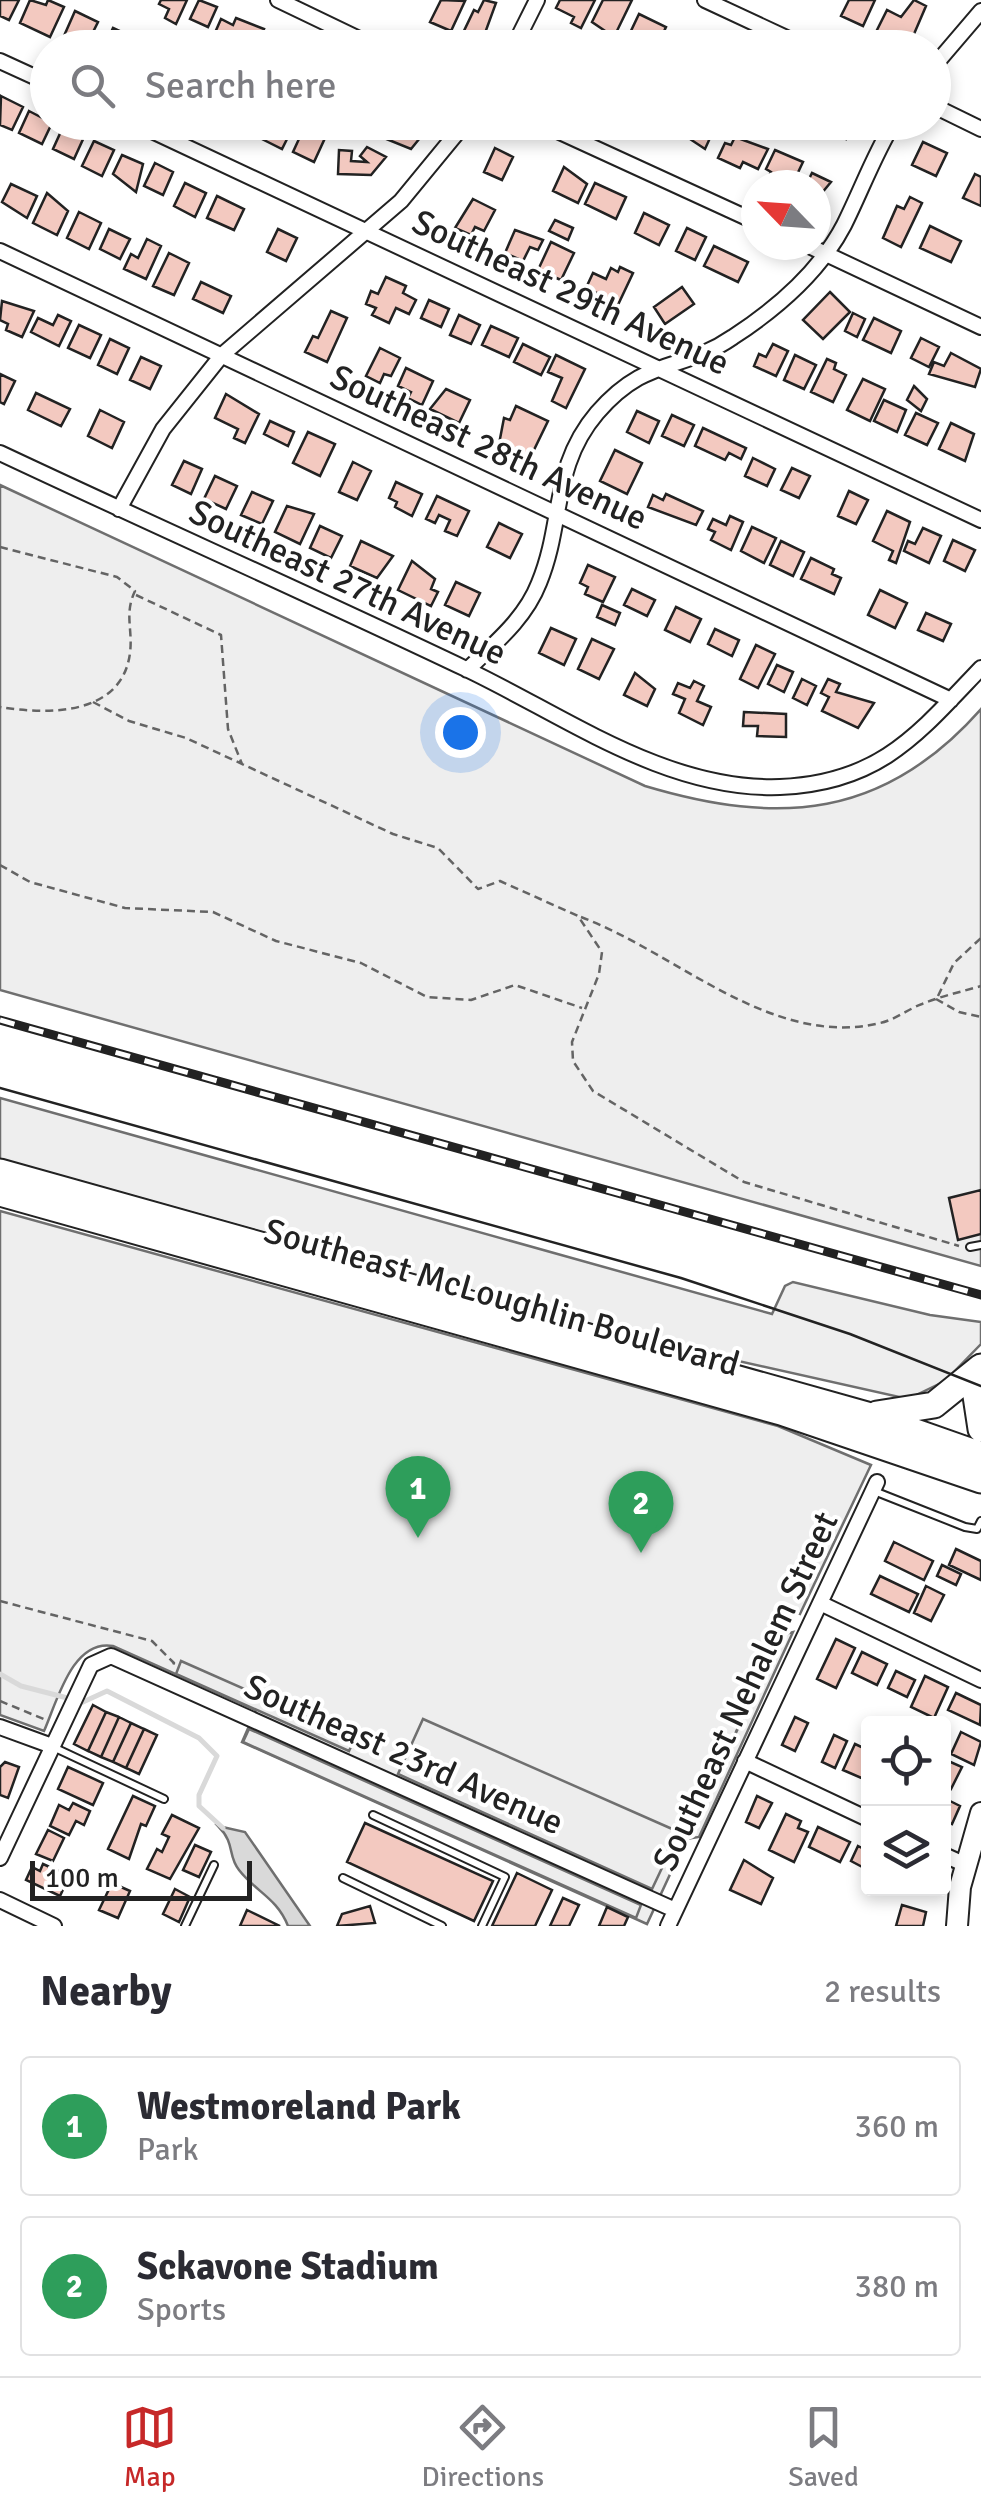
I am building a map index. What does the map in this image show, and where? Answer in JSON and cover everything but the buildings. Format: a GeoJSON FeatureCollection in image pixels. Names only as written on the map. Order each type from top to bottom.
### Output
{"type":"FeatureCollection","features":[{"type":"Feature","properties":{"kind":"highway","name":"Southeast McLoughlin Boulevard"},"geometry":{"type":"LineString","coordinates":[[0,1172],[867,1415],[981,1455]]}},
{"type":"Feature","properties":{"kind":"highway","name":"Southeast McLoughlin Boulevard"},"geometry":{"type":"LineString","coordinates":[[0,1193],[781,1412],[981,1480]]}},
{"type":"Feature","properties":{"kind":"highway"},"geometry":{"type":"LineString","coordinates":[[867,1415],[934,1405],[977,1372]]}},
{"type":"Feature","properties":{"kind":"highway"},"geometry":{"type":"LineString","coordinates":[[977,1372],[981,1430]]}},
{"type":"Feature","properties":{"kind":"main road"},"geometry":{"type":"LineString","coordinates":[[957,1926],[966,1865],[981,1813]]}},
{"type":"Feature","properties":{"kind":"street"},"geometry":{"type":"LineString","coordinates":[[278,0],[340,30]]}},
{"type":"Feature","properties":{"kind":"street"},"geometry":{"type":"LineString","coordinates":[[522,30],[538,0]]}},
{"type":"Feature","properties":{"kind":"street"},"geometry":{"type":"LineString","coordinates":[[706,0],[770,30]]}},
{"type":"Feature","properties":{"kind":"street"},"geometry":{"type":"LineString","coordinates":[[951,46],[981,11]]}},
{"type":"Feature","properties":{"kind":"street"},"geometry":{"type":"LineString","coordinates":[[0,61],[30,75]]}},
{"type":"Feature","properties":{"kind":"street"},"geometry":{"type":"LineString","coordinates":[[951,114],[981,128]]}},
{"type":"Feature","properties":{"kind":"street","name":"Southeast 29th Avenue"},"geometry":{"type":"LineString","coordinates":[[173,140],[981,520]]}},
{"type":"Feature","properties":{"kind":"street"},"geometry":{"type":"LineString","coordinates":[[119,509],[162,430],[222,355],[400,201],[451,140]]}},
{"type":"Feature","properties":{"kind":"street"},"geometry":{"type":"LineString","coordinates":[[577,140],[741,215]]}},
{"type":"Feature","properties":{"kind":"street"},"geometry":{"type":"LineString","coordinates":[[831,243],[842,230],[885,140]]}},
{"type":"Feature","properties":{"kind":"street","name":"Southeast 28th Avenue"},"geometry":{"type":"LineString","coordinates":[[0,251],[951,700]]}},
{"type":"Feature","properties":{"kind":"street"},"geometry":{"type":"LineString","coordinates":[[831,256],[981,327]]}},
{"type":"Feature","properties":{"kind":"street"},"geometry":{"type":"LineString","coordinates":[[467,670],[525,612],[548,558],[562,476],[576,444],[632,379],[658,365],[706,354],[730,340],[780,302],[816,260]]}},
{"type":"Feature","properties":{"kind":"street","name":"Southeast 27th Avenue"},"geometry":{"type":"LineString","coordinates":[[0,453],[467,670],[670,770],[738,786],[783,787],[823,781],[862,769],[902,748],[981,668]]}},
{"type":"Feature","properties":{"kind":"street","name":"Southeast Nehalem Street"},"geometry":{"type":"LineString","coordinates":[[668,1926],[875,1486]]}},
{"type":"Feature","properties":{"kind":"street"},"geometry":{"type":"LineString","coordinates":[[820,1603],[981,1680]]}},
{"type":"Feature","properties":{"kind":"street","name":"Southeast 23rd Avenue"},"geometry":{"type":"LineString","coordinates":[[62,1726],[91,1665],[106,1656],[167,1679],[676,1910]]}},
{"type":"Feature","properties":{"kind":"street"},"geometry":{"type":"LineString","coordinates":[[0,1858],[62,1726]]}},
{"type":"Feature","properties":{"kind":"street"},"geometry":{"type":"LineString","coordinates":[[0,1727],[52,1746]]}},
{"type":"Feature","properties":{"kind":"street"},"geometry":{"type":"LineString","coordinates":[[745,1762],[861,1816]]}},
{"type":"Feature","properties":{"kind":"street"},"geometry":{"type":"LineString","coordinates":[[951,1858],[966,1865]]}},
{"type":"Feature","properties":{"kind":"street"},"geometry":{"type":"LineString","coordinates":[[0,1900],[54,1926]]}},
{"type":"Feature","properties":{"kind":"lane"},"geometry":{"type":"LineString","coordinates":[[970,1248],[981,1245]]}},
{"type":"Feature","properties":{"kind":"lane"},"geometry":{"type":"LineString","coordinates":[[875,1486],[965,1527],[977,1528],[981,1521]]}},
{"type":"Feature","properties":{"kind":"lane"},"geometry":{"type":"LineString","coordinates":[[52,1746],[164,1799]]}},
{"type":"Feature","properties":{"kind":"lane"},"geometry":{"type":"LineString","coordinates":[[373,1815],[505,1877],[482,1926]]}},
{"type":"Feature","properties":{"kind":"lane"},"geometry":{"type":"LineString","coordinates":[[185,1926],[214,1866]]}},
{"type":"Feature","properties":{"kind":"lane"},"geometry":{"type":"LineString","coordinates":[[343,1878],[442,1926]]}},
{"type":"Feature","properties":{"kind":"path"},"geometry":{"type":"LineString","coordinates":[[0,547],[117,576],[126,580],[133,594],[221,636],[228,729],[243,765]]}},
{"type":"Feature","properties":{"kind":"path"},"geometry":{"type":"LineString","coordinates":[[0,707],[79,710],[122,678],[129,658],[126,619],[133,594]]}},
{"type":"Feature","properties":{"kind":"path"},"geometry":{"type":"LineString","coordinates":[[93,702],[129,722],[186,738],[393,834],[438,848],[478,889],[500,881],[680,964],[778,1018],[826,1026],[884,1023],[936,998],[981,986]]}},
{"type":"Feature","properties":{"kind":"path"},"geometry":{"type":"LineString","coordinates":[[0,865],[30,882],[125,908],[213,912],[276,941],[361,963],[427,997],[471,1000],[515,985],[584,1008]]}},
{"type":"Feature","properties":{"kind":"path"},"geometry":{"type":"LineString","coordinates":[[578,916],[602,952],[599,974],[572,1042],[574,1061],[603,1098],[744,1182],[970,1248]]}},
{"type":"Feature","properties":{"kind":"path"},"geometry":{"type":"LineString","coordinates":[[936,998],[954,963],[981,938]]}},
{"type":"Feature","properties":{"kind":"path"},"geometry":{"type":"LineString","coordinates":[[936,998],[958,1012],[981,1017]]}},
{"type":"Feature","properties":{"kind":"path"},"geometry":{"type":"LineString","coordinates":[[0,1601],[152,1641],[174,1663],[167,1679]]}},
{"type":"Feature","properties":{"kind":"path"},"geometry":{"type":"LineString","coordinates":[[0,1701],[62,1726]]}},
{"type":"Feature","properties":{"kind":"shaded area"},"geometry":{"type":"Polygon","coordinates":[[[0,485],[645,786],[694,799],[785,808],[827,804],[867,792],[906,773],[944,746],[981,709],[981,1266],[0,990],[0,485]]]}},
{"type":"Feature","properties":{"kind":"shaded area"},"geometry":{"type":"Polygon","coordinates":[[[0,1098],[772,1314],[785,1286],[793,1282],[930,1315],[981,1322],[981,1344],[945,1381],[908,1399],[658,1343],[0,1159],[0,1098]]]}},
{"type":"Feature","properties":{"kind":"shaded area"},"geometry":{"type":"Polygon","coordinates":[[[0,1211],[778,1426],[871,1465],[800,1614],[792,1611],[647,1924],[242,1742],[256,1710],[113,1646],[99,1646],[77,1662],[44,1731],[0,1715],[0,1211]]]}},
{"type":"Feature","properties":{"kind":"shaded area"},"geometry":{"type":"Polygon","coordinates":[[[793,1632],[699,1837],[687,1839],[781,1635],[793,1632]]]}},
{"type":"Feature","properties":{"kind":"shaded area"},"geometry":{"type":"Polygon","coordinates":[[[181,1661],[355,1738],[349,1751],[176,1674],[181,1661]]]}},
{"type":"Feature","properties":{"kind":"shaded area"},"geometry":{"type":"Polygon","coordinates":[[[423,1719],[679,1832],[652,1889],[398,1774],[423,1719]]]}},
{"type":"Feature","properties":{"kind":"shaded area"},"geometry":{"type":"Polygon","coordinates":[[[249,1729],[641,1905],[636,1918],[243,1742],[249,1729]]]}},
{"type":"Feature","properties":{"kind":"shaded area"},"geometry":{"type":"Polygon","coordinates":[[[218,1826],[245,1832],[310,1926],[288,1926],[272,1902],[239,1870],[218,1826]]]}},
{"type":"Feature","properties":{"kind":"waterway"},"geometry":{"type":"LineString","coordinates":[[0,1674],[21,1686],[83,1702],[107,1691],[199,1738],[217,1756],[199,1795],[199,1806],[223,1828]]}},
{"type":"Feature","properties":{"kind":"tram line"},"geometry":{"type":"LineString","coordinates":[[0,1088],[681,1278],[850,1334],[981,1386]]}},
{"type":"Feature","properties":{"kind":"railway"},"geometry":{"type":"LineString","coordinates":[[0,1020],[981,1295]]}},
{"type":"Feature","properties":{"kind":"place","name":"Westmoreland Park"},"geometry":{"type":"Point","coordinates":[418,1538]}},
{"type":"Feature","properties":{"kind":"place","name":"Sckavone Stadium"},"geometry":{"type":"Point","coordinates":[641,1553]}}]}
